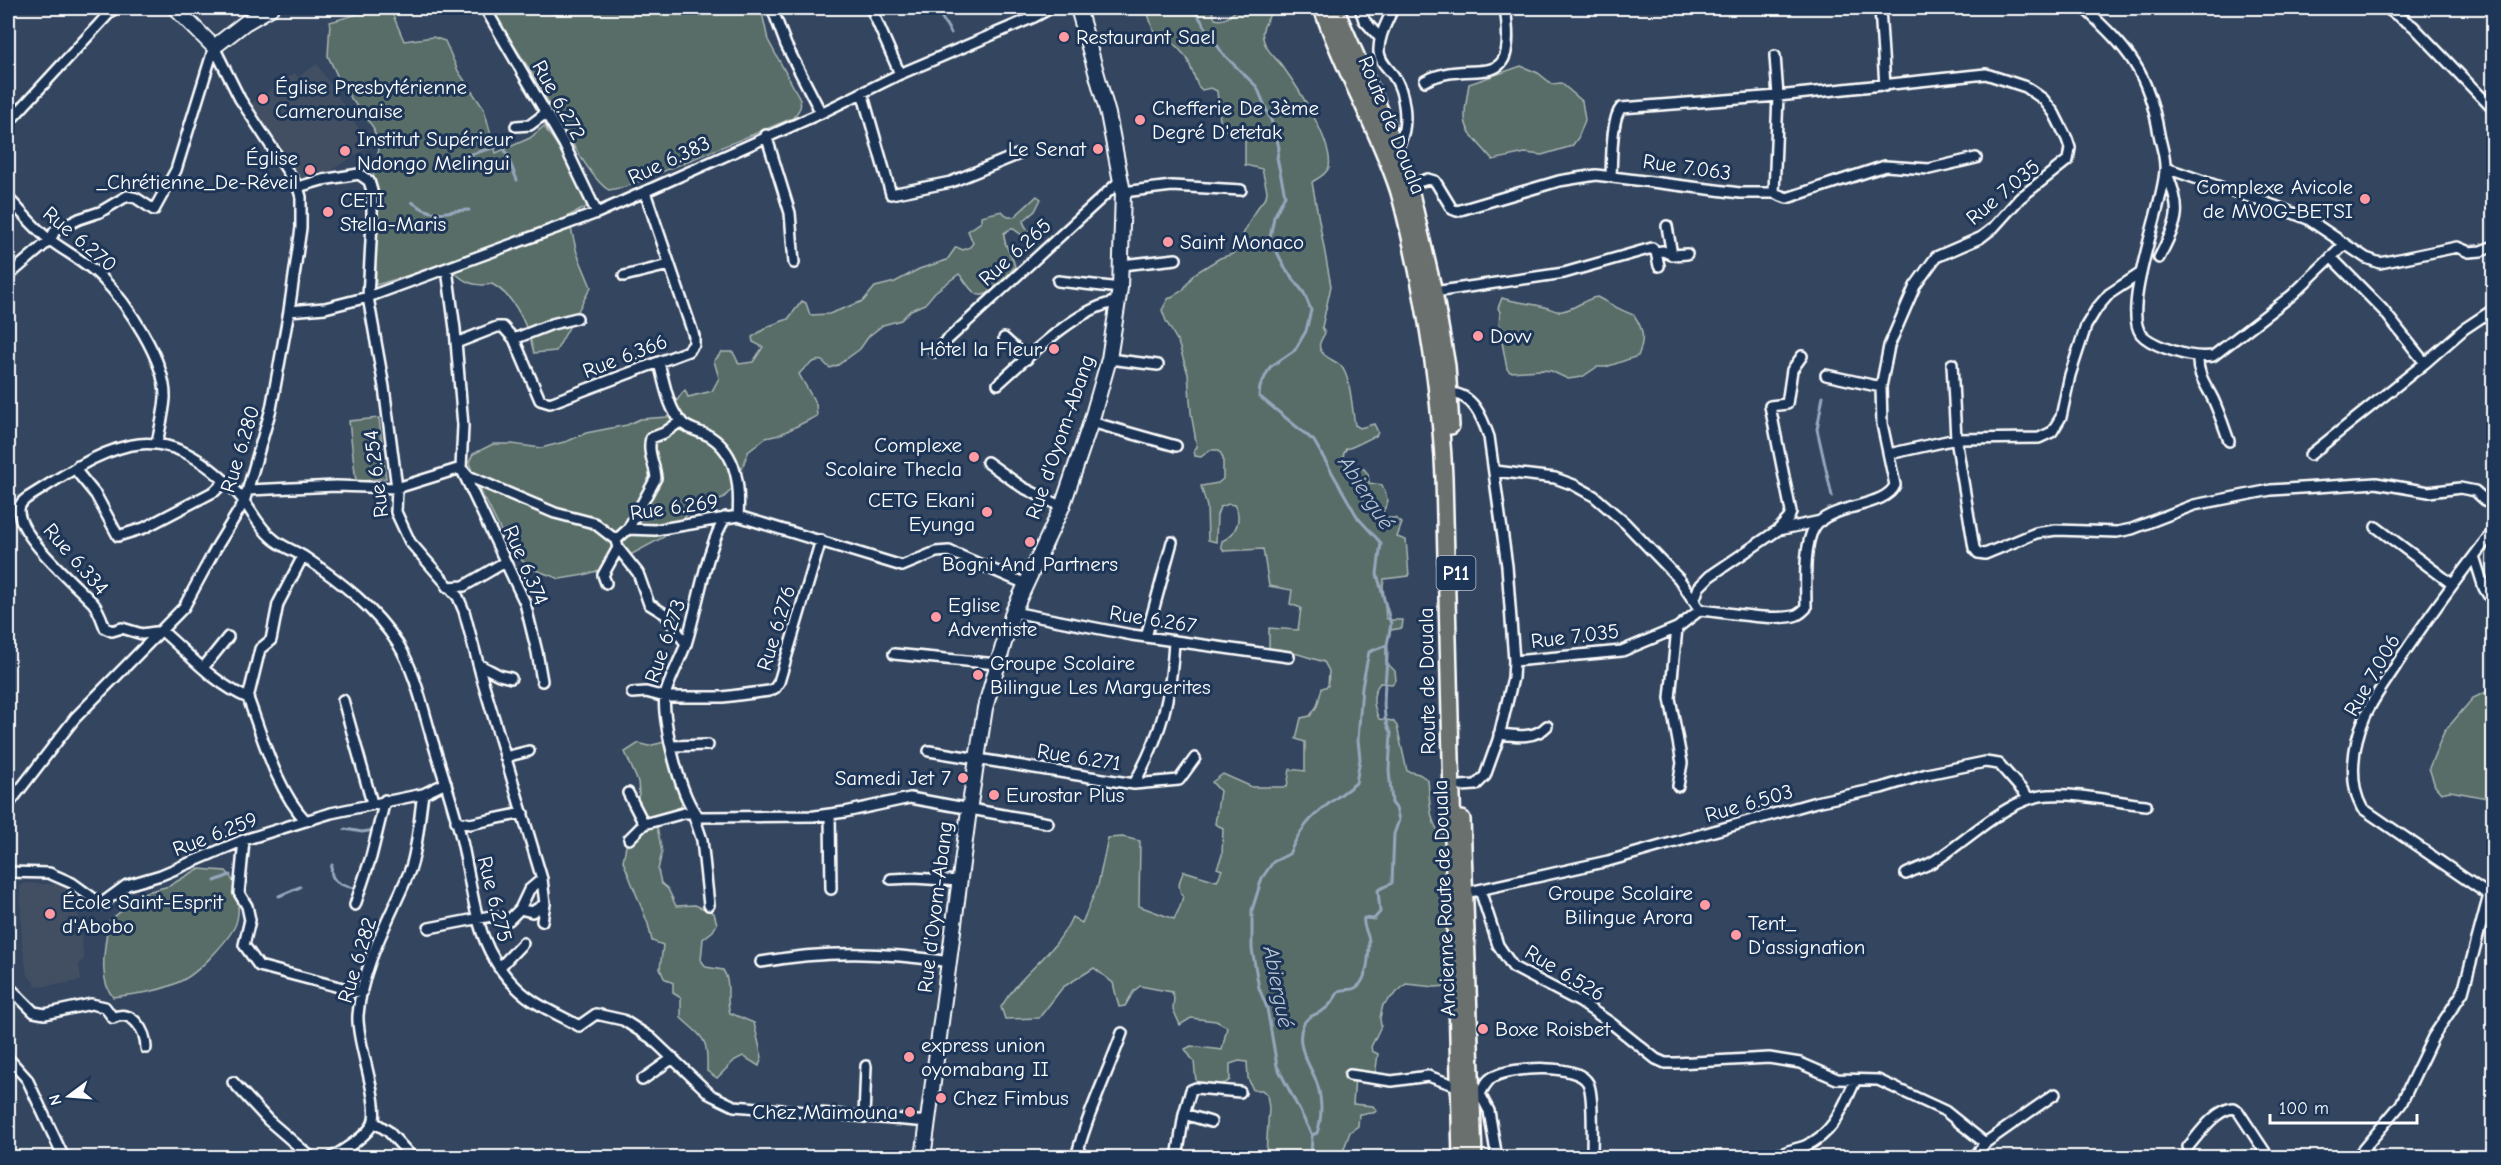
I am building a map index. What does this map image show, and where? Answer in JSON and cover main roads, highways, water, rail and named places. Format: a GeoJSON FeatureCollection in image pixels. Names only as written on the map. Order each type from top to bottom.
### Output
{"type":"FeatureCollection","features":[{"type":"Feature","properties":{"kind":"main road"},"geometry":{"type":"LineString","coordinates":[[175,8],[214,47],[230,33],[272,8]]}},
{"type":"Feature","properties":{"kind":"main road","name":"Rue d'Oyom-Abang"},"geometry":{"type":"LineString","coordinates":[[923,1158],[976,757],[985,708],[1013,612],[1062,507],[1091,422],[1110,359],[1120,288],[1122,186],[1108,114],[1078,8]]}},
{"type":"Feature","properties":{"kind":"main road","name":"Route de Douala"},"geometry":{"type":"LineString","coordinates":[[1322,8],[1336,45],[1376,130],[1398,189],[1441,367],[1470,1091],[1461,1158]]}},
{"type":"Feature","properties":{"kind":"main road","name":"Ancienne Route de Douala"},"geometry":{"type":"LineString","coordinates":[[1335,8],[1394,144],[1409,185],[1434,292],[1441,367],[1450,393],[1456,531],[1461,786],[1472,892],[1470,1091],[1474,1158]]}},
{"type":"Feature","properties":{"kind":"waterway"},"geometry":{"type":"LineString","coordinates":[[936,8],[951,33]]}},
{"type":"Feature","properties":{"kind":"waterway"},"geometry":{"type":"LineString","coordinates":[[976,8],[978,13]]}},
{"type":"Feature","properties":{"kind":"waterway","name":"Abiergué"},"geometry":{"type":"LineString","coordinates":[[1193,8],[1223,54],[1257,87],[1275,130],[1279,148],[1277,158],[1285,195],[1274,217],[1270,238],[1285,268],[1304,293],[1311,310],[1306,331],[1295,350],[1270,367],[1260,387],[1259,396],[1314,441],[1358,518],[1381,543],[1377,574],[1391,624],[1387,645],[1369,652],[1362,687],[1358,740],[1360,759],[1356,783],[1309,821],[1289,854],[1273,862],[1262,878],[1252,910],[1252,949],[1259,988],[1267,1008],[1277,1066],[1312,1135],[1311,1158]]}},
{"type":"Feature","properties":{"kind":"waterway"},"geometry":{"type":"LineString","coordinates":[[451,160],[503,145],[517,180]]}},
{"type":"Feature","properties":{"kind":"waterway"},"geometry":{"type":"LineString","coordinates":[[412,202],[420,208],[439,213],[469,210]]}},
{"type":"Feature","properties":{"kind":"waterway"},"geometry":{"type":"LineString","coordinates":[[1823,396],[1817,429],[1832,496]]}},
{"type":"Feature","properties":{"kind":"waterway"},"geometry":{"type":"LineString","coordinates":[[1312,1135],[1317,1133],[1321,1106],[1315,1078],[1301,1046],[1303,1025],[1310,1017],[1329,1005],[1339,991],[1353,989],[1362,981],[1367,968],[1369,947],[1364,918],[1374,919],[1380,912],[1378,890],[1392,883],[1394,834],[1399,820],[1392,803],[1389,770],[1391,733],[1387,725],[1384,703],[1387,645]]}},
{"type":"Feature","properties":{"kind":"waterway"},"geometry":{"type":"LineString","coordinates":[[345,829],[362,832],[375,830]]}},
{"type":"Feature","properties":{"kind":"waterway"},"geometry":{"type":"LineString","coordinates":[[332,865],[331,871],[334,879],[345,886],[355,888]]}},
{"type":"Feature","properties":{"kind":"waterway"},"geometry":{"type":"LineString","coordinates":[[215,881],[230,875]]}},
{"type":"Feature","properties":{"kind":"waterway"},"geometry":{"type":"LineString","coordinates":[[279,896],[300,887]]}},
{"type":"Feature","properties":{"kind":"waterway"},"geometry":{"type":"LineString","coordinates":[[241,939],[245,916]]}},
{"type":"Feature","properties":{"kind":"place","name":"Restaurant Sael"},"geometry":{"type":"Point","coordinates":[1064,37]}},
{"type":"Feature","properties":{"kind":"place","name":"Église Presbytérienne Camerounaise"},"geometry":{"type":"Point","coordinates":[263,99]}},
{"type":"Feature","properties":{"kind":"place","name":"Chefferie De 3ème Degré D'etetak"},"geometry":{"type":"Point","coordinates":[1140,120]}},
{"type":"Feature","properties":{"kind":"place","name":"Le Senat"},"geometry":{"type":"Point","coordinates":[1098,149]}},
{"type":"Feature","properties":{"kind":"place","name":"Institut Supérieur Ndongo Melingui"},"geometry":{"type":"Point","coordinates":[345,151]}},
{"type":"Feature","properties":{"kind":"place","name":"Église _Chrétienne_De-Réveil"},"geometry":{"type":"Point","coordinates":[310,170]}},
{"type":"Feature","properties":{"kind":"place","name":"Complexe Avicole de MVOG-BETSI"},"geometry":{"type":"Point","coordinates":[2365,199]}},
{"type":"Feature","properties":{"kind":"place","name":"CETI Stella-Maris"},"geometry":{"type":"Point","coordinates":[328,212]}},
{"type":"Feature","properties":{"kind":"place","name":"Saint Monaco"},"geometry":{"type":"Point","coordinates":[1168,242]}},
{"type":"Feature","properties":{"kind":"place","name":"Dovv"},"geometry":{"type":"Point","coordinates":[1478,336]}},
{"type":"Feature","properties":{"kind":"place","name":"Hôtel la Fleur"},"geometry":{"type":"Point","coordinates":[1054,349]}},
{"type":"Feature","properties":{"kind":"place","name":"Complexe Scolaire Thecla"},"geometry":{"type":"Point","coordinates":[974,457]}},
{"type":"Feature","properties":{"kind":"place","name":"CETG Ekani Eyunga"},"geometry":{"type":"Point","coordinates":[987,512]}},
{"type":"Feature","properties":{"kind":"place","name":"Bogni And Partners"},"geometry":{"type":"Point","coordinates":[1030,542]}},
{"type":"Feature","properties":{"kind":"place","name":"Eglise Adventiste"},"geometry":{"type":"Point","coordinates":[936,617]}},
{"type":"Feature","properties":{"kind":"place","name":"Groupe Scolaire Bilingue Les Marguerites"},"geometry":{"type":"Point","coordinates":[978,675]}},
{"type":"Feature","properties":{"kind":"place","name":"Samedi Jet 7"},"geometry":{"type":"Point","coordinates":[963,778]}},
{"type":"Feature","properties":{"kind":"place","name":"Eurostar Plus"},"geometry":{"type":"Point","coordinates":[994,795]}},
{"type":"Feature","properties":{"kind":"place","name":"Groupe Scolaire Bilingue Arora"},"geometry":{"type":"Point","coordinates":[1705,905]}},
{"type":"Feature","properties":{"kind":"place","name":"École Saint-Esprit d'Abobo"},"geometry":{"type":"Point","coordinates":[50,914]}},
{"type":"Feature","properties":{"kind":"place","name":"Tent_ D'assignation"},"geometry":{"type":"Point","coordinates":[1736,935]}},
{"type":"Feature","properties":{"kind":"place","name":"Boxe Roisbet"},"geometry":{"type":"Point","coordinates":[1483,1029]}},
{"type":"Feature","properties":{"kind":"place","name":"express union oyomabang II"},"geometry":{"type":"Point","coordinates":[909,1057]}},
{"type":"Feature","properties":{"kind":"place","name":"Chez Fimbus"},"geometry":{"type":"Point","coordinates":[941,1098]}},
{"type":"Feature","properties":{"kind":"place","name":"Chez Maimouna"},"geometry":{"type":"Point","coordinates":[910,1112]}}]}
